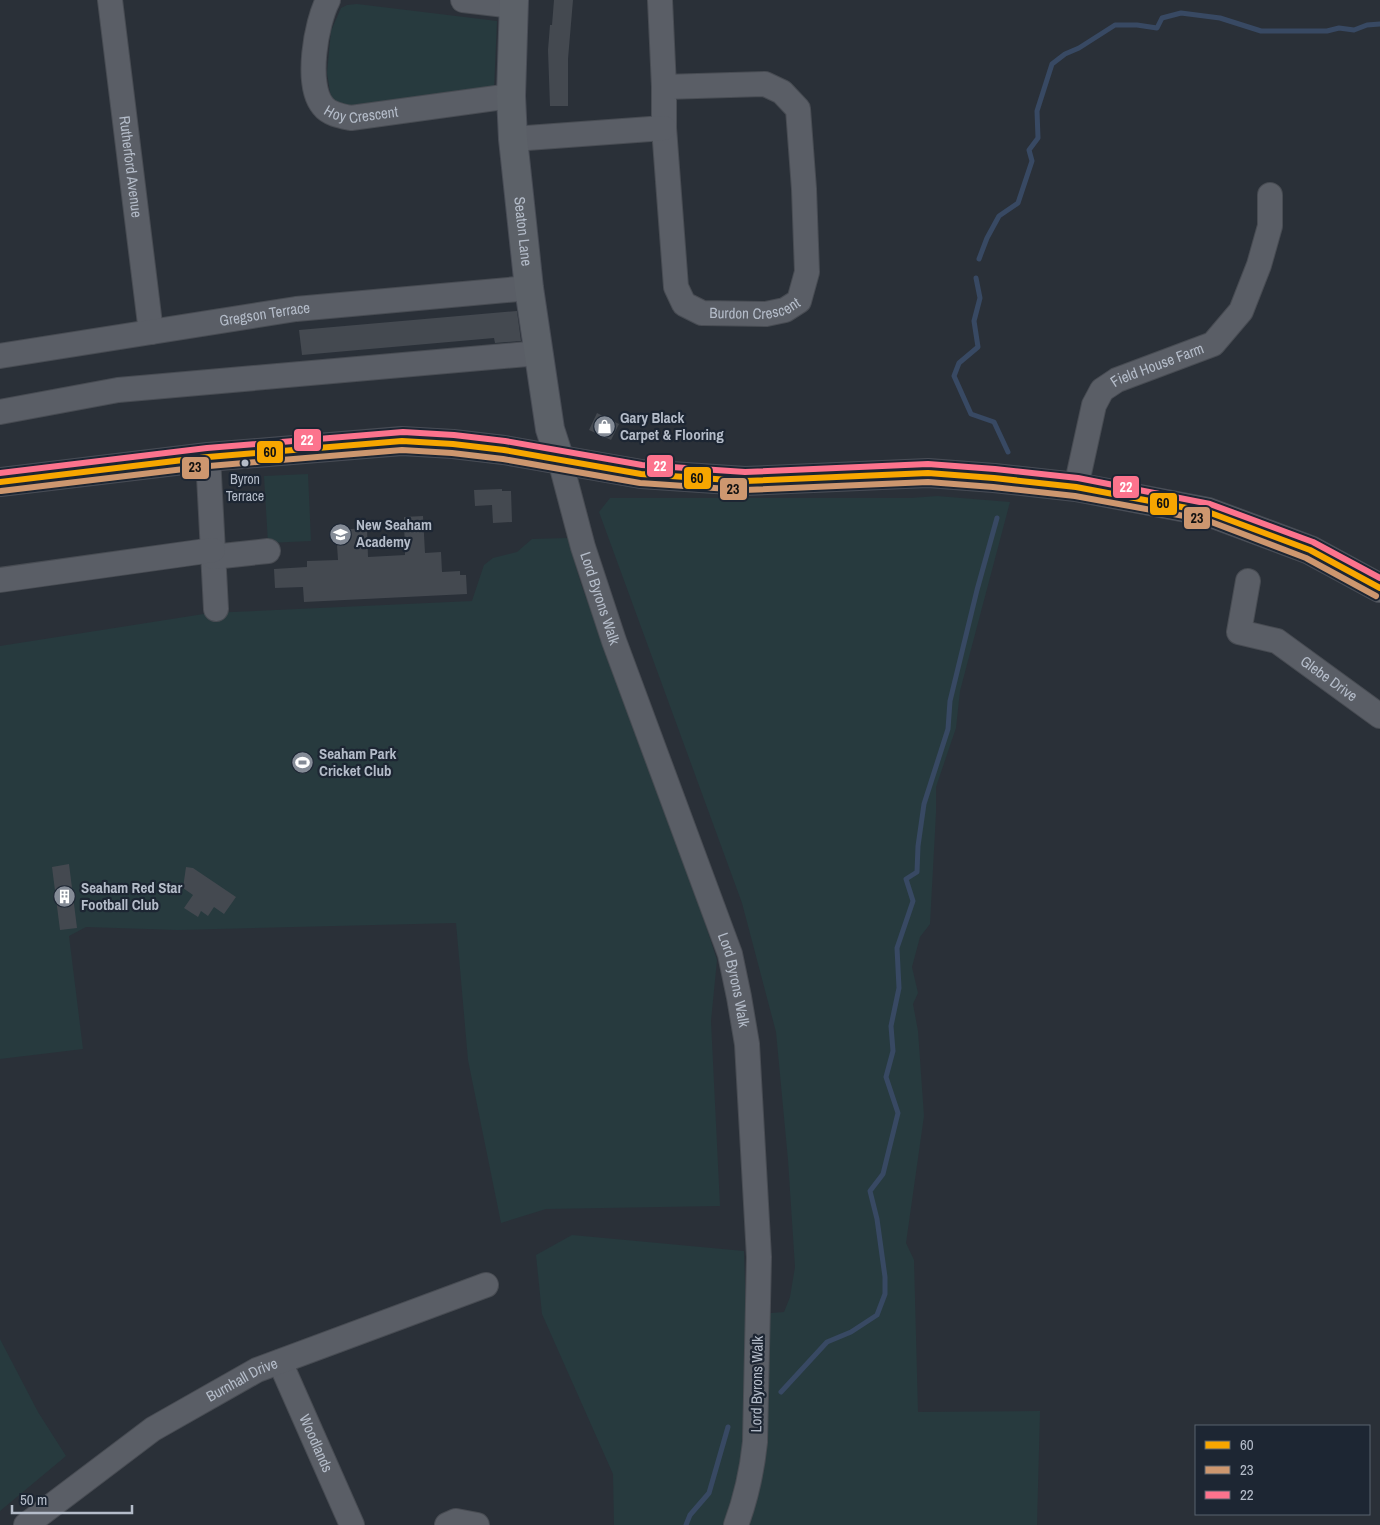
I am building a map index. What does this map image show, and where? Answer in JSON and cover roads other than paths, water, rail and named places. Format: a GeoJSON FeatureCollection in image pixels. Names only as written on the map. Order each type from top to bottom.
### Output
{"type":"FeatureCollection","features":[{"type":"Feature","properties":{"kind":"main road","name":"Seaton Lane"},"geometry":{"type":"LineString","coordinates":[[514,3],[511,96],[512,139],[529,288],[550,429],[560,460]]}},
{"type":"Feature","properties":{"kind":"main road"},"geometry":{"type":"LineString","coordinates":[[0,479],[208,457],[402,441],[504,450],[641,474],[745,481],[928,474],[994,478],[1064,486],[1208,512],[1310,550],[1380,588]]}},
{"type":"Feature","properties":{"kind":"street","name":"Rutherford Avenue"},"geometry":{"type":"LineString","coordinates":[[110,0],[151,332]]}},
{"type":"Feature","properties":{"kind":"street","name":"Hoy Crescent"},"geometry":{"type":"LineString","coordinates":[[328,0],[322,12],[316,43],[314,75],[315,92],[323,106],[334,114],[351,118],[511,96]]}},
{"type":"Feature","properties":{"kind":"street"},"geometry":{"type":"LineString","coordinates":[[463,0],[514,3]]}},
{"type":"Feature","properties":{"kind":"street","name":"Burdon Crescent"},"geometry":{"type":"LineString","coordinates":[[660,0],[664,128],[676,287],[684,304],[702,313],[766,314],[785,310],[798,301],[807,272],[798,109],[782,92],[765,84],[664,87]]}},
{"type":"Feature","properties":{"kind":"street"},"geometry":{"type":"LineString","coordinates":[[512,139],[664,128]]}},
{"type":"Feature","properties":{"kind":"street","name":"Field House Farm"},"geometry":{"type":"LineString","coordinates":[[1064,486],[1094,405],[1102,390],[1117,380],[1213,344],[1241,311],[1259,265],[1270,226],[1270,195]]}},
{"type":"Feature","properties":{"kind":"street","name":"Gregson Terrace"},"geometry":{"type":"LineString","coordinates":[[0,356],[296,309],[529,288]]}},
{"type":"Feature","properties":{"kind":"street"},"geometry":{"type":"LineString","coordinates":[[0,412],[118,390],[539,353]]}},
{"type":"Feature","properties":{"kind":"street"},"geometry":{"type":"LineString","coordinates":[[208,457],[216,609]]}},
{"type":"Feature","properties":{"kind":"street","name":"Lord Byrons Walk"},"geometry":{"type":"LineString","coordinates":[[560,460],[583,547],[614,641],[730,954],[747,1044],[759,1257],[755,1442],[752,1468],[736,1525]]}},
{"type":"Feature","properties":{"kind":"street"},"geometry":{"type":"LineString","coordinates":[[0,580],[213,553],[268,552]]}},
{"type":"Feature","properties":{"kind":"street","name":"Glebe Drive"},"geometry":{"type":"LineString","coordinates":[[1248,581],[1238,632],[1277,641],[1380,716]]}},
{"type":"Feature","properties":{"kind":"street","name":"Burnhall Drive"},"geometry":{"type":"LineString","coordinates":[[26,1525],[153,1429],[257,1370],[486,1285]]}},
{"type":"Feature","properties":{"kind":"street","name":"Woodlands"},"geometry":{"type":"LineString","coordinates":[[280,1362],[352,1525]]}},
{"type":"Feature","properties":{"kind":"street"},"geometry":{"type":"LineString","coordinates":[[447,1525],[456,1521],[476,1525]]}},
{"type":"Feature","properties":{"kind":"waterway"},"geometry":{"type":"LineString","coordinates":[[979,259],[987,238],[999,216],[1018,203],[1032,161],[1029,150],[1038,138],[1037,111],[1052,64],[1065,54],[1079,48],[1115,25],[1137,25],[1157,28],[1162,18],[1181,13],[1220,18],[1261,31],[1327,31],[1339,28],[1354,30],[1367,25],[1380,24]]}},
{"type":"Feature","properties":{"kind":"waterway"},"geometry":{"type":"LineString","coordinates":[[976,278],[980,298],[974,321],[978,347],[959,363],[954,376],[971,414],[994,422],[1008,452]]}},
{"type":"Feature","properties":{"kind":"waterway"},"geometry":{"type":"LineString","coordinates":[[781,1392],[827,1342],[851,1332],[877,1315],[885,1294],[885,1277],[877,1219],[870,1191],[883,1174],[898,1113],[886,1077],[893,1051],[891,1026],[899,988],[897,948],[913,901],[906,879],[917,872],[918,846],[924,804],[948,729],[950,701],[997,518]]}},
{"type":"Feature","properties":{"kind":"waterway"},"geometry":{"type":"LineString","coordinates":[[686,1525],[690,1515],[709,1493],[728,1427]]}},
{"type":"Feature","properties":{"kind":"place","name":"Gary Black Carpet & Flooring"},"geometry":{"type":"Point","coordinates":[604,427]}},
{"type":"Feature","properties":{"kind":"place","name":"Byron Terrace"},"geometry":{"type":"Point","coordinates":[245,463]}},
{"type":"Feature","properties":{"kind":"place","name":"New Seaham Academy"},"geometry":{"type":"Point","coordinates":[340,534]}},
{"type":"Feature","properties":{"kind":"place","name":"Seaham Park Cricket Club"},"geometry":{"type":"Point","coordinates":[303,763]}},
{"type":"Feature","properties":{"kind":"place","name":"Seaham Red Star Football Club"},"geometry":{"type":"Point","coordinates":[65,897]}}]}
